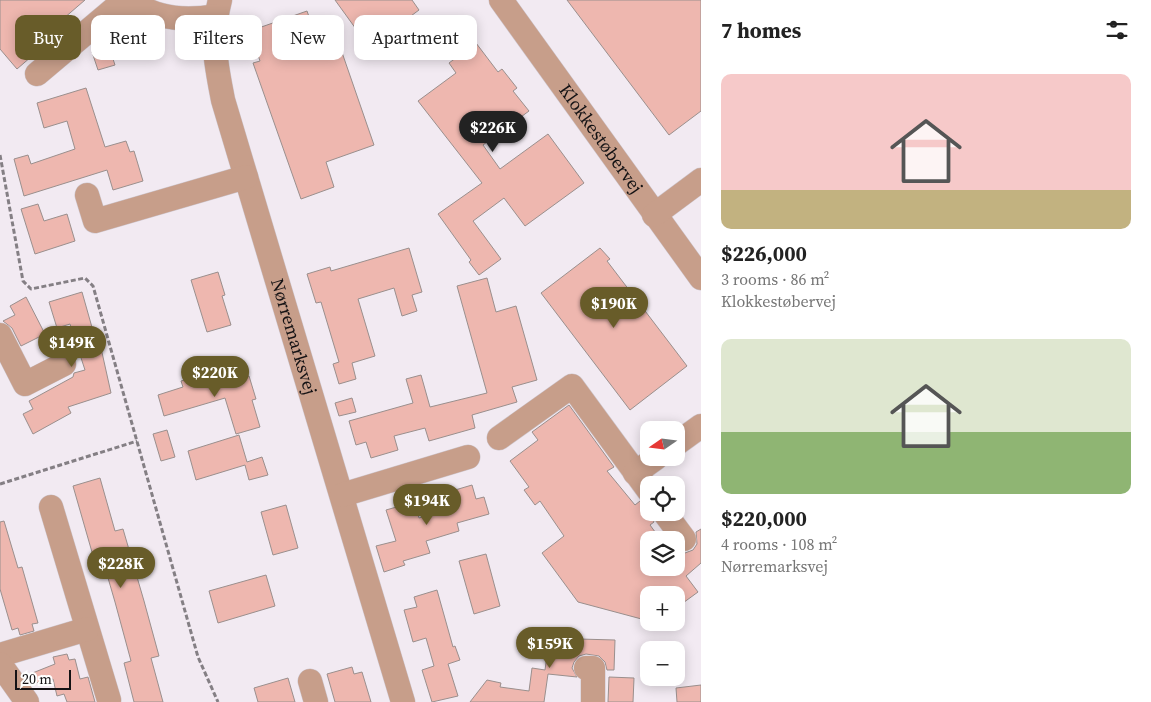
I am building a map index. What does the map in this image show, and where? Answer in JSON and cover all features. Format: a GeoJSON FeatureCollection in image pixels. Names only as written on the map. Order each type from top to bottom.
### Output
{"type":"FeatureCollection","features":[{"type":"Feature","properties":{"kind":"street","name":"Klokkestøbervej"},"geometry":{"type":"LineString","coordinates":[[500,0],[701,278]]}},
{"type":"Feature","properties":{"kind":"street"},"geometry":{"type":"LineString","coordinates":[[37,74],[121,3],[132,2],[161,15],[196,20],[218,8]]}},
{"type":"Feature","properties":{"kind":"street","name":"Nørremarksvej"},"geometry":{"type":"LineString","coordinates":[[218,8],[214,51],[223,100],[402,702]]}},
{"type":"Feature","properties":{"kind":"street"},"geometry":{"type":"LineString","coordinates":[[87,195],[94,221],[246,177]]}},
{"type":"Feature","properties":{"kind":"street"},"geometry":{"type":"LineString","coordinates":[[654,215],[701,180]]}},
{"type":"Feature","properties":{"kind":"street"},"geometry":{"type":"LineString","coordinates":[[0,335],[25,384],[64,364]]}},
{"type":"Feature","properties":{"kind":"street"},"geometry":{"type":"LineString","coordinates":[[499,438],[572,386],[640,480]]}},
{"type":"Feature","properties":{"kind":"street"},"geometry":{"type":"LineString","coordinates":[[685,438],[701,426]]}},
{"type":"Feature","properties":{"kind":"street"},"geometry":{"type":"LineString","coordinates":[[342,495],[468,457]]}},
{"type":"Feature","properties":{"kind":"street"},"geometry":{"type":"LineString","coordinates":[[635,473],[645,466]]}},
{"type":"Feature","properties":{"kind":"street"},"geometry":{"type":"LineString","coordinates":[[51,508],[109,700]]}},
{"type":"Feature","properties":{"kind":"street"},"geometry":{"type":"LineString","coordinates":[[0,656],[88,629]]}},
{"type":"Feature","properties":{"kind":"street"},"geometry":{"type":"LineString","coordinates":[[0,664],[27,702]]}},
{"type":"Feature","properties":{"kind":"street"},"geometry":{"type":"LineString","coordinates":[[586,668],[593,668],[593,702]]}},
{"type":"Feature","properties":{"kind":"path"},"geometry":{"type":"LineString","coordinates":[[0,155],[23,281],[32,289],[85,278],[93,286],[198,657],[218,702]]}},
{"type":"Feature","properties":{"kind":"path"},"geometry":{"type":"LineString","coordinates":[[0,484],[137,441]]}},
{"type":"Feature","properties":{"kind":"building"},"geometry":{"type":"Polygon","coordinates":[[[0,0],[85,0],[68,15],[15,15],[15,60],[27,60],[17,69],[0,49],[0,0]]]}},
{"type":"Feature","properties":{"kind":"building"},"geometry":{"type":"Polygon","coordinates":[[[335,0],[412,0],[419,10],[412,15],[354,15],[354,26],[335,0]]]}},
{"type":"Feature","properties":{"kind":"building"},"geometry":{"type":"Polygon","coordinates":[[[567,0],[701,0],[701,111],[669,135],[567,0]]]}},
{"type":"Feature","properties":{"kind":"building"},"geometry":{"type":"Polygon","coordinates":[[[307,11],[308,15],[296,15],[307,11]]]}},
{"type":"Feature","properties":{"kind":"building"},"geometry":{"type":"Polygon","coordinates":[[[272,23],[272,60],[344,60],[344,58],[374,145],[326,162],[334,187],[301,199],[253,63],[262,60],[262,27],[272,23]]]}},
{"type":"Feature","properties":{"kind":"building"},"geometry":{"type":"Polygon","coordinates":[[[477,44],[498,72],[502,69],[517,88],[513,91],[529,111],[483,145],[500,169],[548,134],[584,183],[525,226],[504,198],[473,221],[501,259],[479,275],[469,262],[471,260],[438,214],[482,183],[418,101],[456,73],[449,63],[453,60],[477,60],[477,44]]]}},
{"type":"Feature","properties":{"kind":"building"},"geometry":{"type":"Polygon","coordinates":[[[95,60],[113,60],[115,65],[98,70],[95,60]]]}},
{"type":"Feature","properties":{"kind":"building"},"geometry":{"type":"Polygon","coordinates":[[[86,88],[105,147],[126,141],[130,152],[134,151],[143,181],[113,190],[107,170],[24,196],[14,159],[28,155],[31,164],[75,149],[67,121],[44,128],[37,103],[86,88]]]}},
{"type":"Feature","properties":{"kind":"building"},"geometry":{"type":"Polygon","coordinates":[[[38,204],[44,221],[67,214],[75,241],[35,254],[21,209],[38,204]]]}},
{"type":"Feature","properties":{"kind":"building"},"geometry":{"type":"Polygon","coordinates":[[[409,248],[422,292],[412,295],[417,311],[402,316],[394,288],[358,299],[375,356],[352,363],[356,379],[339,384],[333,364],[339,362],[321,302],[316,303],[307,274],[330,267],[331,271],[409,248]]]}},
{"type":"Feature","properties":{"kind":"building"},"geometry":{"type":"Polygon","coordinates":[[[600,248],[610,259],[607,261],[687,366],[630,410],[541,293],[600,248]]]}},
{"type":"Feature","properties":{"kind":"building"},"geometry":{"type":"Polygon","coordinates":[[[218,272],[225,295],[222,296],[231,325],[207,332],[191,280],[218,272]]]}},
{"type":"Feature","properties":{"kind":"building"},"geometry":{"type":"Polygon","coordinates":[[[487,278],[496,312],[516,306],[537,380],[512,387],[517,402],[472,415],[475,428],[429,441],[425,428],[394,436],[398,450],[371,458],[366,442],[356,445],[349,421],[413,403],[406,379],[421,375],[430,407],[487,393],[457,286],[487,278]]]}},
{"type":"Feature","properties":{"kind":"building"},"geometry":{"type":"Polygon","coordinates":[[[82,292],[95,338],[97,337],[101,348],[111,393],[68,407],[71,413],[33,434],[23,414],[33,409],[29,401],[73,377],[74,373],[85,370],[70,324],[57,328],[49,302],[82,292]]]}},
{"type":"Feature","properties":{"kind":"building"},"geometry":{"type":"Polygon","coordinates":[[[26,297],[45,334],[21,346],[12,328],[3,321],[15,315],[10,306],[26,297]]]}},
{"type":"Feature","properties":{"kind":"building"},"geometry":{"type":"Polygon","coordinates":[[[222,369],[226,383],[249,376],[256,399],[252,400],[260,427],[236,434],[225,398],[164,416],[158,395],[183,387],[181,381],[222,369]]]}},
{"type":"Feature","properties":{"kind":"building"},"geometry":{"type":"Polygon","coordinates":[[[352,398],[356,412],[339,416],[335,403],[352,398]]]}},
{"type":"Feature","properties":{"kind":"building"},"geometry":{"type":"Polygon","coordinates":[[[569,405],[614,467],[607,471],[635,505],[640,501],[640,521],[654,522],[650,525],[654,531],[640,531],[640,576],[685,576],[685,553],[693,550],[697,544],[696,532],[701,529],[701,563],[686,576],[698,592],[685,601],[685,586],[640,586],[640,619],[578,602],[542,553],[564,536],[540,501],[535,505],[524,490],[529,487],[510,461],[538,440],[532,432],[569,405]]]}},
{"type":"Feature","properties":{"kind":"building"},"geometry":{"type":"Polygon","coordinates":[[[167,430],[175,457],[161,461],[153,434],[167,430]]]}},
{"type":"Feature","properties":{"kind":"building"},"geometry":{"type":"Polygon","coordinates":[[[239,435],[247,462],[262,457],[268,475],[249,480],[245,465],[196,480],[188,451],[239,435]]]}},
{"type":"Feature","properties":{"kind":"building"},"geometry":{"type":"Polygon","coordinates":[[[100,478],[115,531],[123,529],[144,601],[159,656],[151,658],[163,702],[134,702],[124,663],[131,661],[115,602],[106,571],[98,573],[73,486],[100,478]]]}},
{"type":"Feature","properties":{"kind":"building"},"geometry":{"type":"Polygon","coordinates":[[[472,485],[476,499],[484,497],[489,514],[457,523],[459,531],[426,541],[430,553],[403,561],[405,565],[384,572],[376,546],[396,541],[386,510],[414,502],[419,518],[449,509],[445,493],[472,485]]]}},
{"type":"Feature","properties":{"kind":"building"},"geometry":{"type":"Polygon","coordinates":[[[286,505],[298,548],[273,555],[261,512],[286,505]]]}},
{"type":"Feature","properties":{"kind":"building"},"geometry":{"type":"Polygon","coordinates":[[[4,521],[18,568],[22,567],[38,623],[32,624],[34,631],[20,635],[18,628],[12,630],[0,589],[0,522],[4,521]]]}},
{"type":"Feature","properties":{"kind":"building"},"geometry":{"type":"Polygon","coordinates":[[[486,554],[500,606],[474,614],[459,561],[486,554]]]}},
{"type":"Feature","properties":{"kind":"building"},"geometry":{"type":"Polygon","coordinates":[[[266,575],[275,606],[218,623],[209,591],[266,575]]]}},
{"type":"Feature","properties":{"kind":"building"},"geometry":{"type":"Polygon","coordinates":[[[437,590],[453,647],[455,646],[460,660],[448,664],[458,696],[432,702],[422,670],[434,666],[426,638],[413,642],[404,610],[417,607],[414,597],[437,590]]]}},
{"type":"Feature","properties":{"kind":"building"},"geometry":{"type":"Polygon","coordinates":[[[550,633],[579,637],[579,639],[615,640],[614,670],[607,670],[605,662],[599,656],[586,654],[579,656],[574,662],[572,668],[577,677],[548,674],[544,702],[470,702],[487,680],[501,683],[500,687],[529,691],[532,668],[545,670],[550,633]]]}},
{"type":"Feature","properties":{"kind":"building"},"geometry":{"type":"Polygon","coordinates":[[[67,654],[69,660],[75,659],[80,679],[88,677],[95,702],[67,702],[64,694],[57,696],[53,679],[31,684],[25,676],[55,664],[53,657],[67,654]]]}},
{"type":"Feature","properties":{"kind":"building"},"geometry":{"type":"Polygon","coordinates":[[[352,667],[354,674],[362,672],[371,702],[335,702],[327,674],[352,667]]]}},
{"type":"Feature","properties":{"kind":"building"},"geometry":{"type":"Polygon","coordinates":[[[609,677],[634,678],[633,702],[608,702],[609,677]]]}},
{"type":"Feature","properties":{"kind":"building"},"geometry":{"type":"Polygon","coordinates":[[[288,678],[295,702],[258,702],[254,688],[288,678]]]}},
{"type":"Feature","properties":{"kind":"building"},"geometry":{"type":"Polygon","coordinates":[[[701,685],[701,702],[677,702],[676,688],[701,685]]]}}]}
